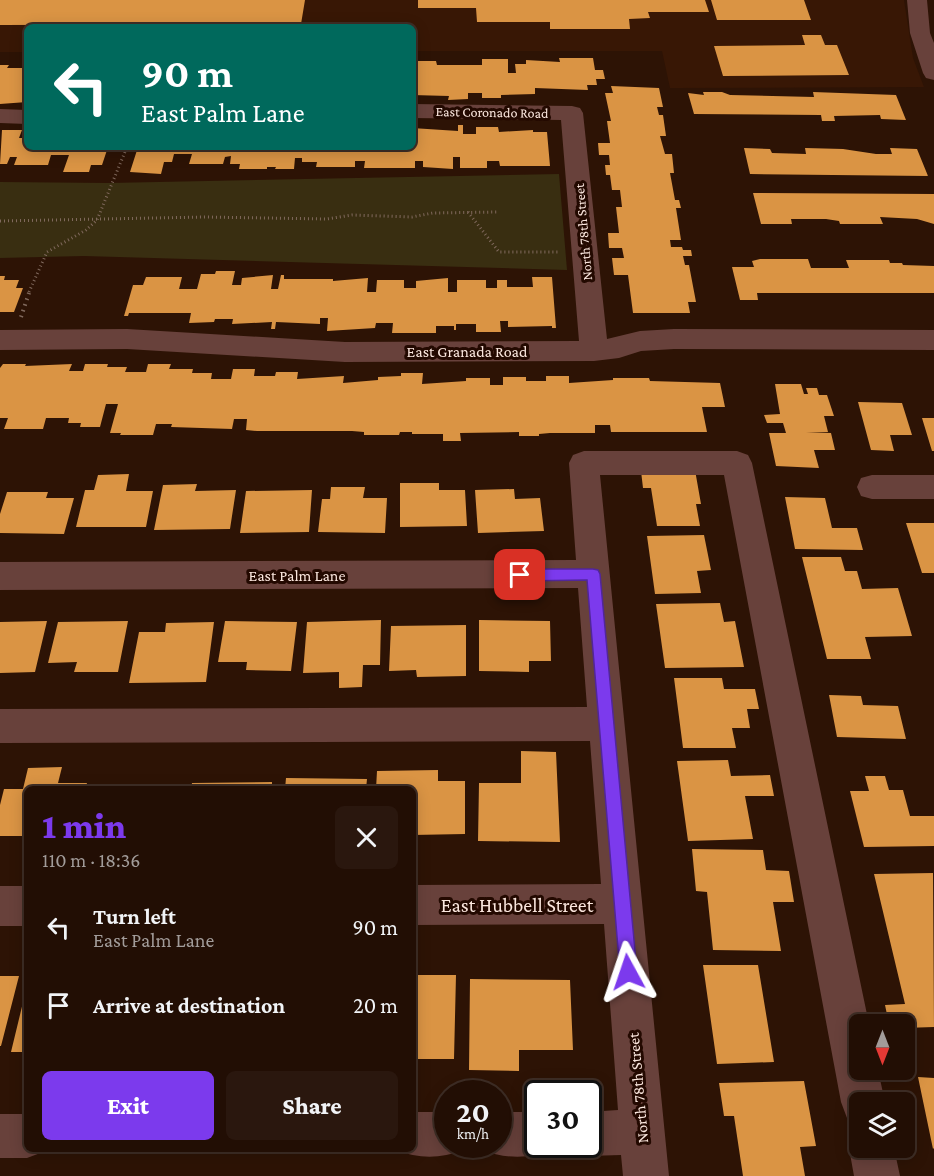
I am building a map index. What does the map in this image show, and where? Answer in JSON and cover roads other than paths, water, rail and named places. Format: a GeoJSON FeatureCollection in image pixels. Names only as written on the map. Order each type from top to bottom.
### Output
{"type":"FeatureCollection","features":[{"type":"Feature","properties":{"kind":"street"},"geometry":{"type":"LineString","coordinates":[[917,0],[921,33],[934,73]]}},
{"type":"Feature","properties":{"kind":"street","name":"East Coronado Road"},"geometry":{"type":"LineString","coordinates":[[416,111],[572,113]]}},
{"type":"Feature","properties":{"kind":"street","name":"North 78th Street"},"geometry":{"type":"LineString","coordinates":[[572,113],[594,351]]}},
{"type":"Feature","properties":{"kind":"street"},"geometry":{"type":"LineString","coordinates":[[0,116],[24,117]]}},
{"type":"Feature","properties":{"kind":"street","name":"East Granada Road"},"geometry":{"type":"LineString","coordinates":[[9,333],[345,352],[594,351],[619,348],[640,341],[674,339],[934,340]]}},
{"type":"Feature","properties":{"kind":"street","name":"North 78th Street"},"geometry":{"type":"LineString","coordinates":[[646,1176],[584,462],[736,463],[861,1092]]}},
{"type":"Feature","properties":{"kind":"street"},"geometry":{"type":"LineString","coordinates":[[872,487],[934,487]]}},
{"type":"Feature","properties":{"kind":"street","name":"East Palm Lane"},"geometry":{"type":"LineString","coordinates":[[0,576],[593,574]]}},
{"type":"Feature","properties":{"kind":"street"},"geometry":{"type":"LineString","coordinates":[[0,726],[607,724]]}},
{"type":"Feature","properties":{"kind":"street","name":"East Hubbell Street"},"geometry":{"type":"LineString","coordinates":[[416,905],[622,904]]}},
{"type":"Feature","properties":{"kind":"street"},"geometry":{"type":"LineString","coordinates":[[0,906],[24,906]]}},
{"type":"Feature","properties":{"kind":"street"},"geometry":{"type":"LineString","coordinates":[[602,1133],[642,1131]]}},
{"type":"Feature","properties":{"kind":"street"},"geometry":{"type":"LineString","coordinates":[[416,1134],[434,1134]]}},
{"type":"Feature","properties":{"kind":"street"},"geometry":{"type":"LineString","coordinates":[[0,1136],[24,1136]]}},
{"type":"Feature","properties":{"kind":"street"},"geometry":{"type":"LineString","coordinates":[[874,1158],[877,1176]]}}]}
